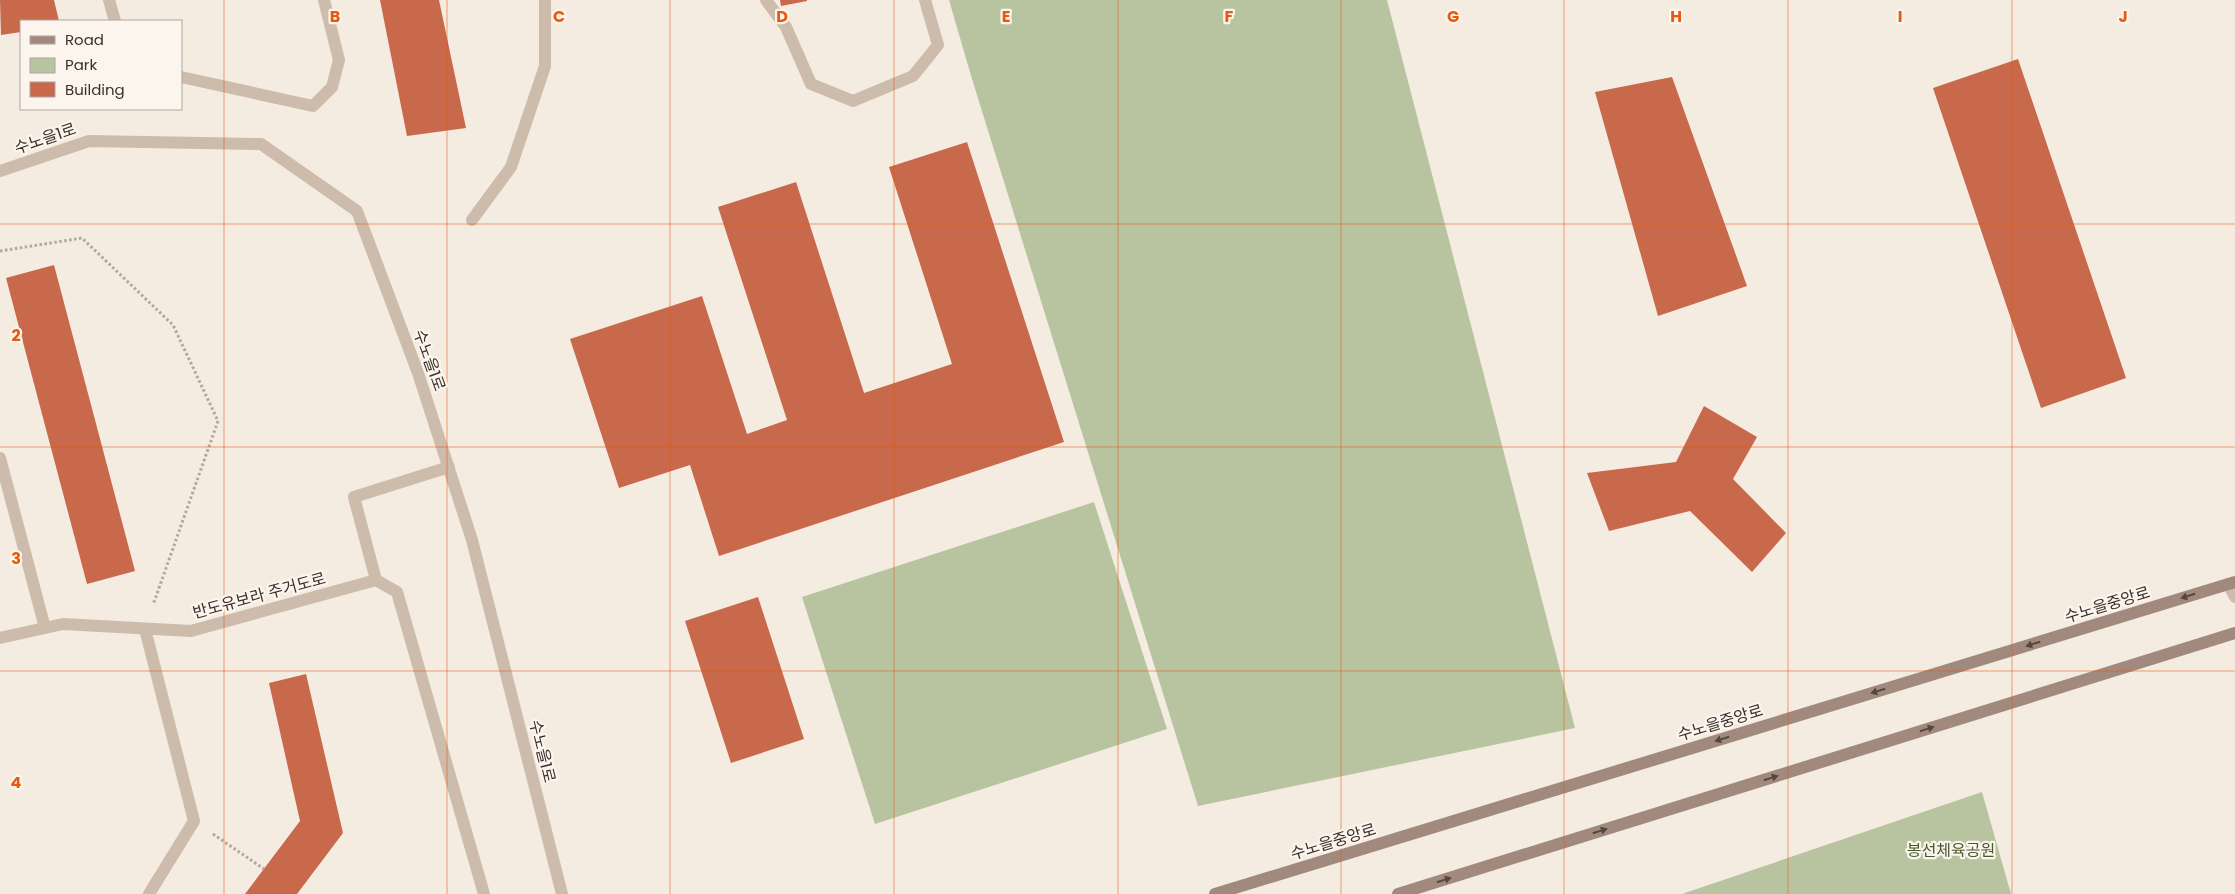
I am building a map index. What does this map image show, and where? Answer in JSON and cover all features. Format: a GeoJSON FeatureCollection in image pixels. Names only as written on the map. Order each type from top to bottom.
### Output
{"type":"FeatureCollection","features":[{"type":"Feature","properties":{"kind":"main road","name":"수노을중앙로"},"geometry":{"type":"LineString","coordinates":[[1215,894],[2232,583]]}},
{"type":"Feature","properties":{"kind":"main road"},"geometry":{"type":"LineString","coordinates":[[1398,894],[2235,633]]}},
{"type":"Feature","properties":{"kind":"street"},"geometry":{"type":"LineString","coordinates":[[109,0],[115,20]]}},
{"type":"Feature","properties":{"kind":"street"},"geometry":{"type":"LineString","coordinates":[[182,77],[313,106],[332,87],[339,60],[324,0]]}},
{"type":"Feature","properties":{"kind":"street"},"geometry":{"type":"LineString","coordinates":[[472,220],[511,167],[545,66],[545,0]]}},
{"type":"Feature","properties":{"kind":"street"},"geometry":{"type":"LineString","coordinates":[[766,0],[786,27],[811,84],[853,101],[913,76],[938,45],[925,0]]}},
{"type":"Feature","properties":{"kind":"street","name":"수노을1로"},"geometry":{"type":"LineString","coordinates":[[0,171],[89,141],[261,144],[357,211],[418,373],[472,540],[562,894]]}},
{"type":"Feature","properties":{"kind":"street"},"geometry":{"type":"LineString","coordinates":[[0,458],[45,628]]}},
{"type":"Feature","properties":{"kind":"street"},"geometry":{"type":"LineString","coordinates":[[449,468],[354,498],[376,580],[397,592],[484,894]]}},
{"type":"Feature","properties":{"kind":"street","name":"반도유보라 주거도로"},"geometry":{"type":"LineString","coordinates":[[0,638],[63,624],[191,631],[376,580]]}},
{"type":"Feature","properties":{"kind":"street"},"geometry":{"type":"LineString","coordinates":[[2232,583],[2235,597]]}},
{"type":"Feature","properties":{"kind":"street"},"geometry":{"type":"LineString","coordinates":[[144,629],[194,821],[149,894]]}},
{"type":"Feature","properties":{"kind":"path"},"geometry":{"type":"LineString","coordinates":[[0,251],[82,238],[173,325],[218,421],[144,629]]}},
{"type":"Feature","properties":{"kind":"path"},"geometry":{"type":"LineString","coordinates":[[194,821],[264,869]]}},
{"type":"Feature","properties":{"kind":"green space"},"geometry":{"type":"Polygon","coordinates":[[[949,0],[1387,0],[1575,728],[1198,806],[949,0]]]}},
{"type":"Feature","properties":{"kind":"green space"},"geometry":{"type":"Polygon","coordinates":[[[1094,502],[1167,729],[875,824],[802,597],[1094,502]]]}},
{"type":"Feature","properties":{"kind":"green space","name":"봉선체육공원"},"geometry":{"type":"Polygon","coordinates":[[[1982,792],[2011,894],[1682,894],[1982,792]]]}},
{"type":"Feature","properties":{"kind":"building"},"geometry":{"type":"Polygon","coordinates":[[[0,0],[54,0],[59,20],[20,20],[20,32],[1,35],[0,0]]]}},
{"type":"Feature","properties":{"kind":"building"},"geometry":{"type":"Polygon","coordinates":[[[380,0],[439,0],[466,128],[407,136],[380,0]]]}},
{"type":"Feature","properties":{"kind":"building"},"geometry":{"type":"Polygon","coordinates":[[[780,0],[807,0],[807,1],[781,6],[780,0]]]}},
{"type":"Feature","properties":{"kind":"building"},"geometry":{"type":"Polygon","coordinates":[[[2018,59],[2126,378],[2041,408],[1933,88],[2018,59]]]}},
{"type":"Feature","properties":{"kind":"building"},"geometry":{"type":"Polygon","coordinates":[[[1672,77],[1747,286],[1658,316],[1595,92],[1672,77]]]}},
{"type":"Feature","properties":{"kind":"building"},"geometry":{"type":"Polygon","coordinates":[[[967,142],[1064,442],[719,556],[690,465],[619,488],[570,339],[702,296],[747,434],[787,420],[718,207],[796,182],[864,393],[952,364],[889,167],[967,142]]]}},
{"type":"Feature","properties":{"kind":"building"},"geometry":{"type":"Polygon","coordinates":[[[54,265],[135,571],[87,584],[6,278],[54,265]]]}},
{"type":"Feature","properties":{"kind":"building"},"geometry":{"type":"Polygon","coordinates":[[[1704,406],[1757,437],[1733,479],[1786,533],[1752,572],[1690,511],[1609,531],[1587,473],[1676,462],[1704,406]]]}},
{"type":"Feature","properties":{"kind":"building"},"geometry":{"type":"Polygon","coordinates":[[[758,597],[804,739],[731,763],[685,621],[758,597]]]}},
{"type":"Feature","properties":{"kind":"building"},"geometry":{"type":"Polygon","coordinates":[[[306,674],[343,833],[297,894],[245,894],[300,821],[269,683],[306,674]]]}}]}
